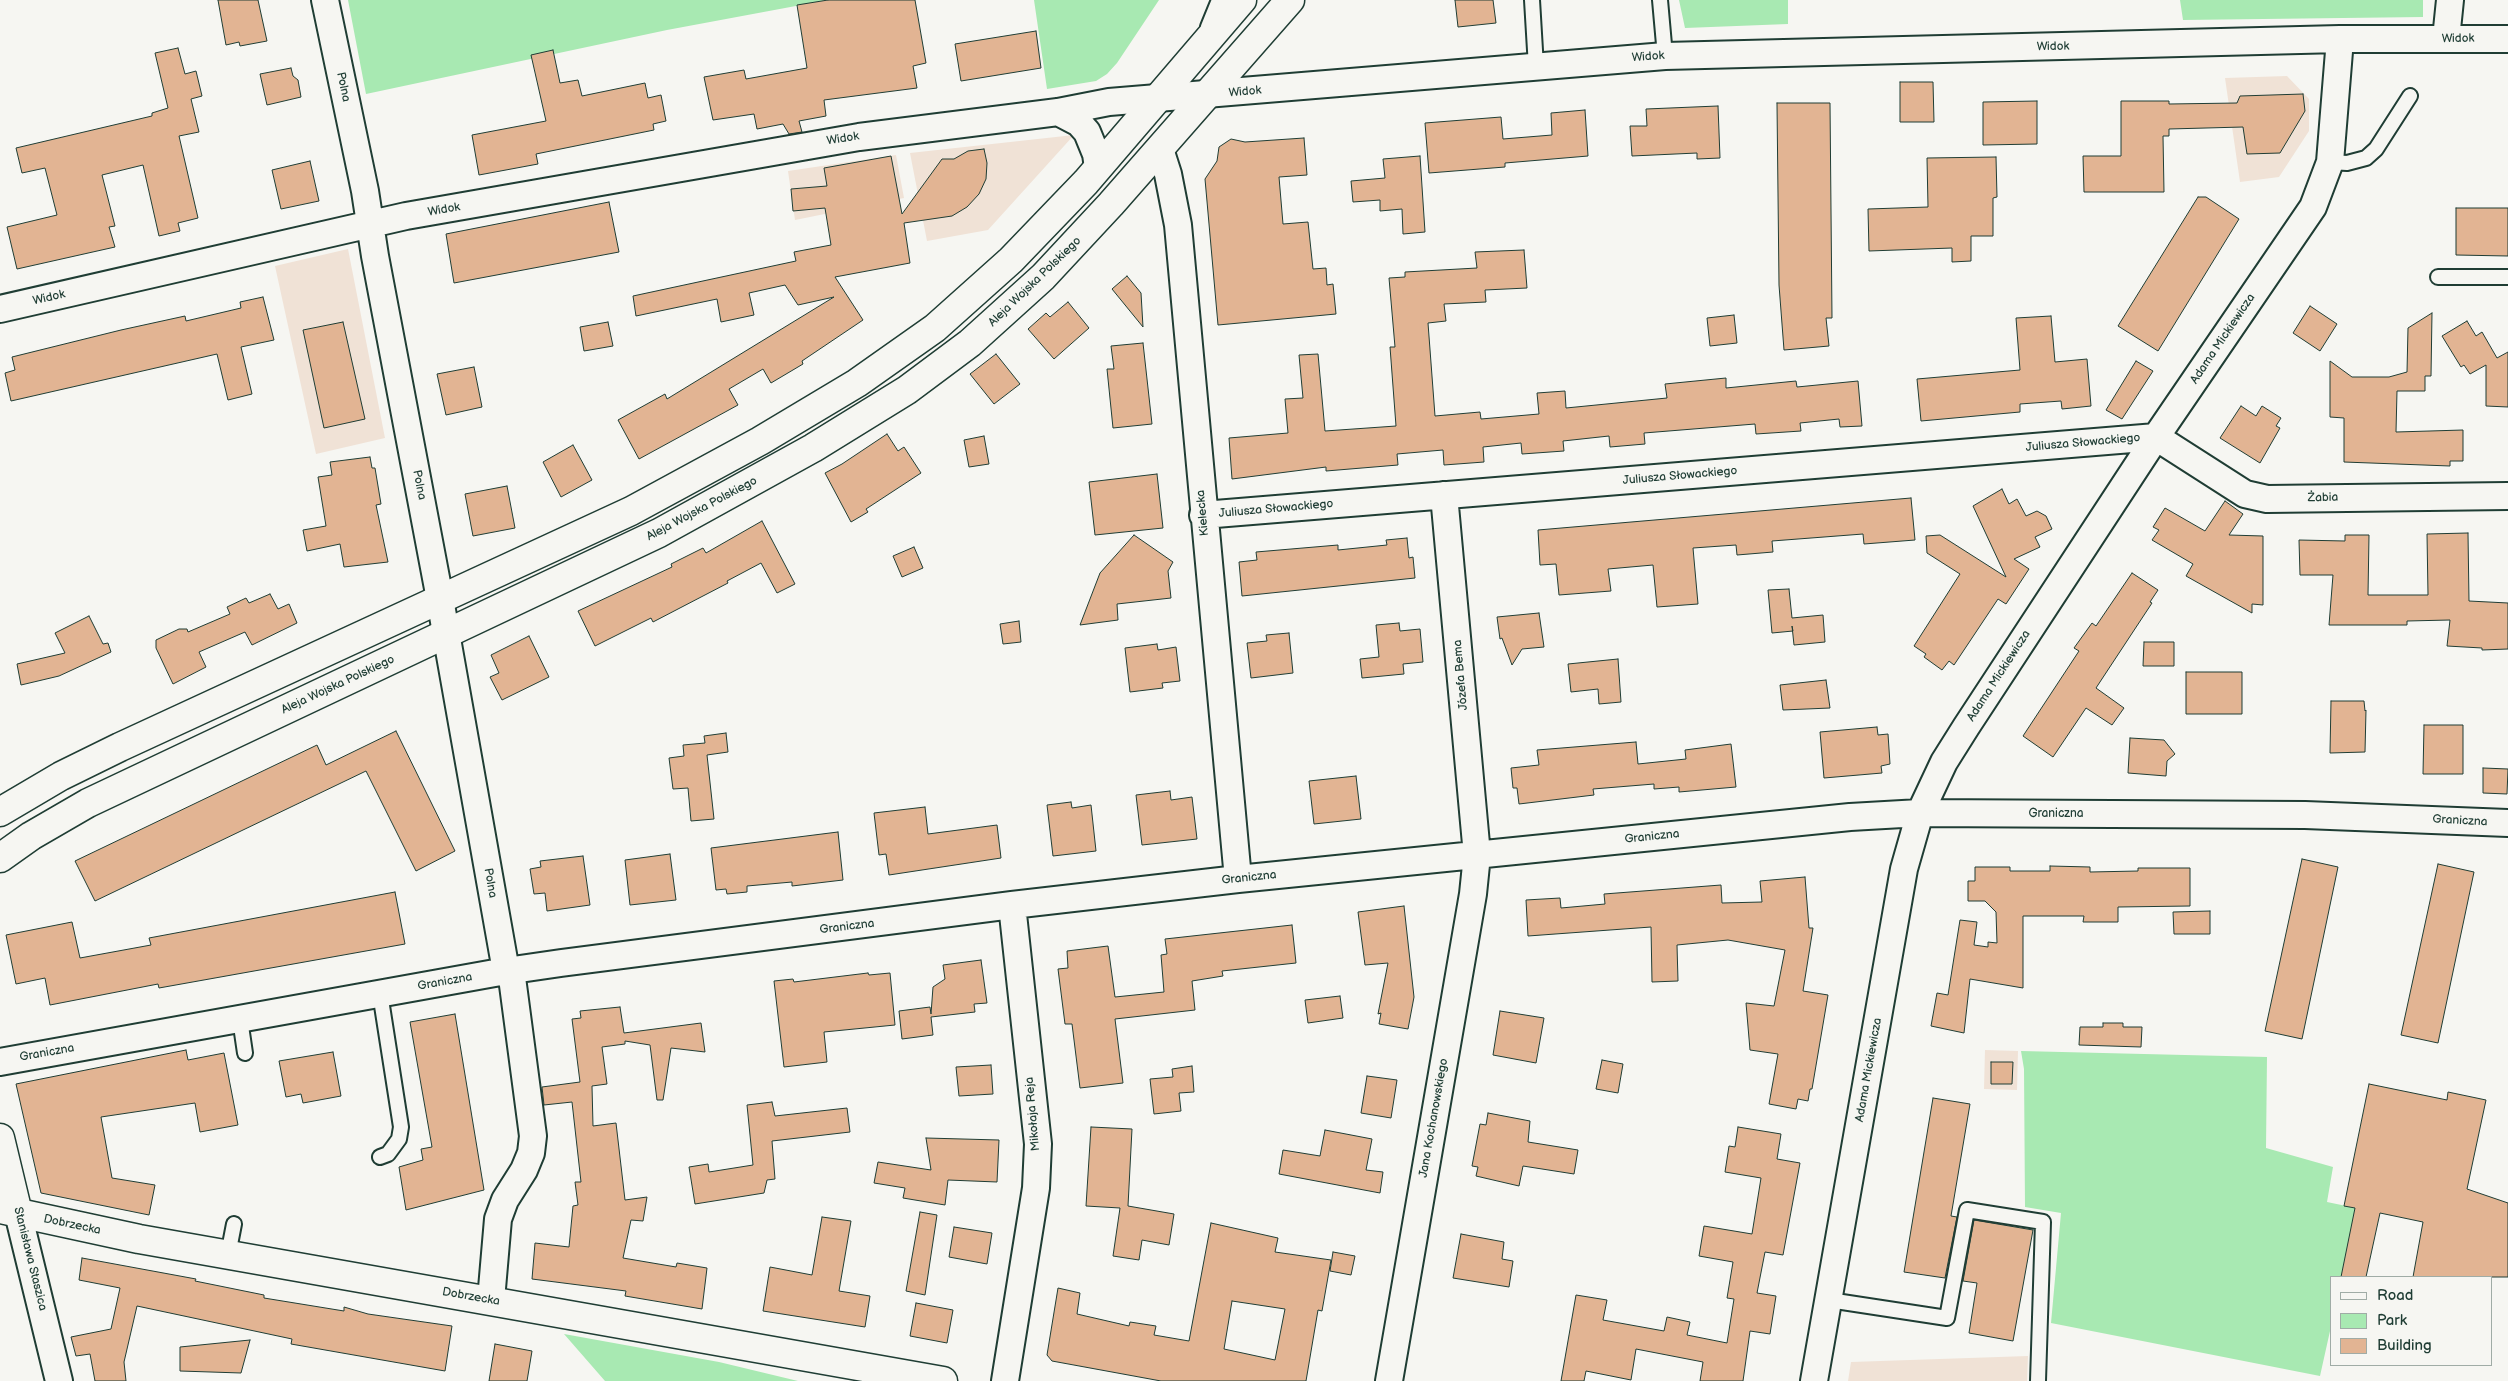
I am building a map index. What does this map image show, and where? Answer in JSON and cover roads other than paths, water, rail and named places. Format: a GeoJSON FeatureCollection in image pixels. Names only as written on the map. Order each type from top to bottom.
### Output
{"type":"FeatureCollection","features":[{"type":"Feature","properties":{"kind":"main road"},"geometry":{"type":"LineString","coordinates":[[0,812],[61,776],[631,510],[760,441],[857,383],[899,355],[974,294],[1050,221],[1199,52],[1242,0]]}},
{"type":"Feature","properties":{"kind":"main road","name":"Aleja Wojska Polskiego"},"geometry":{"type":"LineString","coordinates":[[0,858],[30,836],[88,803],[667,528],[820,444],[907,390],[970,343],[1035,284],[1073,246],[1290,0]]}},
{"type":"Feature","properties":{"kind":"main road","name":"Stanisława Staszica"},"geometry":{"type":"LineString","coordinates":[[0,1138],[9,1211]]}},
{"type":"Feature","properties":{"kind":"main road","name":"Dobrzecka"},"geometry":{"type":"LineString","coordinates":[[9,1211],[130,1237],[943,1381]]}},
{"type":"Feature","properties":{"kind":"street","name":"Polna"},"geometry":{"type":"LineString","coordinates":[[325,0],[370,223],[440,599],[508,971],[533,1136],[528,1162],[505,1200],[498,1219],[491,1300]]}},
{"type":"Feature","properties":{"kind":"street"},"geometry":{"type":"LineString","coordinates":[[2446,39],[2450,0]]}},
{"type":"Feature","properties":{"kind":"street","name":"Widok"},"geometry":{"type":"LineString","coordinates":[[0,309],[370,223],[859,137],[1058,112],[1109,102],[1157,100],[1665,56],[2340,39],[2508,39]]}},
{"type":"Feature","properties":{"kind":"street","name":"Adama Mickiewicza"},"geometry":{"type":"LineString","coordinates":[[1814,1381],[1904,869],[1920,813],[1944,762],[1966,727],[2156,437],[2313,207],[2330,162],[2340,39]]}},
{"type":"Feature","properties":{"kind":"street"},"geometry":{"type":"LineString","coordinates":[[1058,112],[1070,117],[1087,132],[1094,148],[1098,168]]}},
{"type":"Feature","properties":{"kind":"street","name":"Kielecka"},"geometry":{"type":"LineString","coordinates":[[1160,148],[1168,174],[1178,225],[1203,515],[1238,879]]}},
{"type":"Feature","properties":{"kind":"street","name":"Juliusza Słowackiego"},"geometry":{"type":"LineString","coordinates":[[1203,515],[2156,437]]}},
{"type":"Feature","properties":{"kind":"street","name":"Żabia"},"geometry":{"type":"LineString","coordinates":[[2156,437],[2244,494],[2267,499],[2508,496]]}},
{"type":"Feature","properties":{"kind":"street","name":"Józefa Bema"},"geometry":{"type":"LineString","coordinates":[[1444,495],[1477,855]]}},
{"type":"Feature","properties":{"kind":"street","name":"Graniczna"},"geometry":{"type":"LineString","coordinates":[[0,1062],[508,971],[1238,879],[1850,817],[1920,813],[2305,815],[2508,823]]}},
{"type":"Feature","properties":{"kind":"street","name":"Jana Kochanowskiego"},"geometry":{"type":"LineString","coordinates":[[1389,1381],[1472,904],[1477,855]]}},
{"type":"Feature","properties":{"kind":"street","name":"Mikołaja Reja"},"geometry":{"type":"LineString","coordinates":[[1005,1381],[1036,1188],[1038,1144],[1012,906]]}},
{"type":"Feature","properties":{"kind":"street","name":"Stanisława Staszica"},"geometry":{"type":"LineString","coordinates":[[9,1211],[59,1381]]}},
{"type":"Feature","properties":{"kind":"lane"},"geometry":{"type":"LineString","coordinates":[[1199,52],[1219,0]]}},
{"type":"Feature","properties":{"kind":"lane"},"geometry":{"type":"LineString","coordinates":[[1532,0],[1536,67]]}},
{"type":"Feature","properties":{"kind":"lane"},"geometry":{"type":"LineString","coordinates":[[1660,0],[1665,56]]}},
{"type":"Feature","properties":{"kind":"lane"},"geometry":{"type":"LineString","coordinates":[[2330,162],[2347,163],[2366,158],[2376,149],[2410,96]]}},
{"type":"Feature","properties":{"kind":"lane"},"geometry":{"type":"LineString","coordinates":[[2438,277],[2508,277]]}},
{"type":"Feature","properties":{"kind":"lane"},"geometry":{"type":"LineString","coordinates":[[380,994],[401,1127],[399,1139],[388,1154],[380,1157]]}},
{"type":"Feature","properties":{"kind":"lane"},"geometry":{"type":"LineString","coordinates":[[240,1019],[245,1054]]}},
{"type":"Feature","properties":{"kind":"lane"},"geometry":{"type":"LineString","coordinates":[[1829,1300],[1947,1318],[1966,1210],[2043,1222],[2038,1381]]}},
{"type":"Feature","properties":{"kind":"lane"},"geometry":{"type":"LineString","coordinates":[[228,1254],[234,1224]]}}]}
